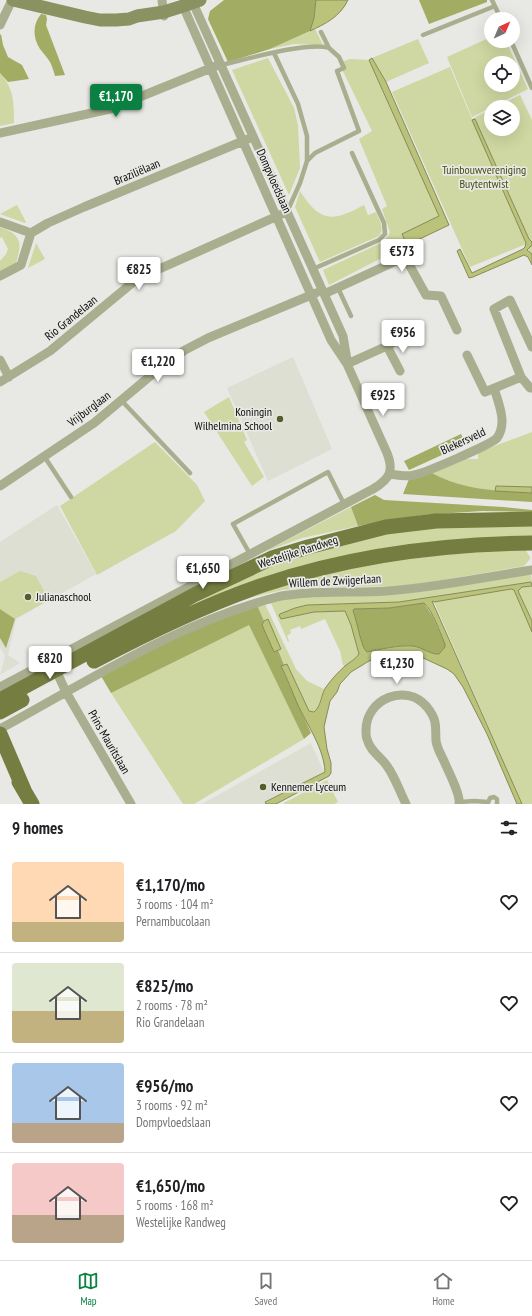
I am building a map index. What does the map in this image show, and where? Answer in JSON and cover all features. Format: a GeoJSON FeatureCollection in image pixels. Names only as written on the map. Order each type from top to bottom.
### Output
{"type":"FeatureCollection","features":[{"type":"Feature","properties":{"kind":"main road","name":"Westelijke Randweg"},"geometry":{"type":"LineString","coordinates":[[0,712],[209,587],[272,558],[386,527],[436,521],[532,519]]}},
{"type":"Feature","properties":{"kind":"main road","name":"Westelijke Randweg"},"geometry":{"type":"LineString","coordinates":[[0,700],[88,658],[205,607],[263,585],[320,568],[372,557],[431,549],[479,544],[532,544]]}},
{"type":"Feature","properties":{"kind":"main road"},"geometry":{"type":"LineString","coordinates":[[0,734],[24,790]]}},
{"type":"Feature","properties":{"kind":"main road"},"geometry":{"type":"LineString","coordinates":[[0,753],[32,804]]}},
{"type":"Feature","properties":{"kind":"street"},"geometry":{"type":"LineString","coordinates":[[0,25],[12,0],[54,8],[100,20],[129,19],[138,21],[154,20],[163,10],[191,6],[209,0]]}},
{"type":"Feature","properties":{"kind":"street","name":"Dompvloedslaan"},"geometry":{"type":"LineString","coordinates":[[191,6],[221,65],[343,336],[347,364]]}},
{"type":"Feature","properties":{"kind":"street","name":"Dompvloedslaan"},"geometry":{"type":"LineString","coordinates":[[191,6],[211,67],[331,340],[347,364],[387,453],[391,467],[390,474]]}},
{"type":"Feature","properties":{"kind":"street"},"geometry":{"type":"LineString","coordinates":[[0,133],[110,109],[211,67],[221,65]]}},
{"type":"Feature","properties":{"kind":"street","name":"Braziliëlaan"},"geometry":{"type":"LineString","coordinates":[[31,233],[48,223],[254,137]]}},
{"type":"Feature","properties":{"kind":"street","name":"Rio Grandelaan"},"geometry":{"type":"LineString","coordinates":[[0,382],[9,378],[50,351],[137,279],[287,212]]}},
{"type":"Feature","properties":{"kind":"street"},"geometry":{"type":"LineString","coordinates":[[0,222],[31,233],[21,265],[0,276]]}},
{"type":"Feature","properties":{"kind":"street"},"geometry":{"type":"LineString","coordinates":[[323,292],[338,288],[405,257],[426,295],[441,296],[457,330]]}},
{"type":"Feature","properties":{"kind":"street","name":"Vrijburglaan"},"geometry":{"type":"LineString","coordinates":[[0,486],[94,423],[167,362],[185,350],[208,338],[311,295],[323,292]]}},
{"type":"Feature","properties":{"kind":"street"},"geometry":{"type":"LineString","coordinates":[[532,347],[510,300],[494,309],[521,377],[530,388],[532,388]]}},
{"type":"Feature","properties":{"kind":"street"},"geometry":{"type":"LineString","coordinates":[[347,364],[387,346],[417,330]]}},
{"type":"Feature","properties":{"kind":"street"},"geometry":{"type":"LineString","coordinates":[[387,346],[400,371]]}},
{"type":"Feature","properties":{"kind":"street"},"geometry":{"type":"LineString","coordinates":[[467,355],[485,392],[521,377]]}},
{"type":"Feature","properties":{"kind":"street"},"geometry":{"type":"LineString","coordinates":[[0,360],[9,378]]}},
{"type":"Feature","properties":{"kind":"street","name":"Blekersveld"},"geometry":{"type":"LineString","coordinates":[[390,474],[413,475],[474,451],[497,438],[501,428],[502,415],[494,388]]}},
{"type":"Feature","properties":{"kind":"street"},"geometry":{"type":"LineString","coordinates":[[0,687],[380,485],[390,474]]}},
{"type":"Feature","properties":{"kind":"street","name":"Willem de Zwijgerlaan"},"geometry":{"type":"LineString","coordinates":[[0,729],[134,655],[196,625],[224,613],[279,596],[318,592],[386,591],[532,570]]}},
{"type":"Feature","properties":{"kind":"street","name":"Prins Mauritslaan"},"geometry":{"type":"LineString","coordinates":[[51,661],[66,692],[131,804]]}},
{"type":"Feature","properties":{"kind":"street"},"geometry":{"type":"LineString","coordinates":[[406,804],[390,771],[373,752],[366,738],[366,724],[370,712],[377,704],[385,699],[401,695],[418,699],[427,707],[434,718],[437,729],[436,743],[460,803]]}},
{"type":"Feature","properties":{"kind":"lane"},"geometry":{"type":"LineString","coordinates":[[492,0],[498,12]]}},
{"type":"Feature","properties":{"kind":"lane"},"geometry":{"type":"LineString","coordinates":[[423,36],[495,6]]}},
{"type":"Feature","properties":{"kind":"lane"},"geometry":{"type":"LineString","coordinates":[[307,161],[315,153],[359,131],[337,71],[344,68],[339,57],[329,48],[321,32]]}},
{"type":"Feature","properties":{"kind":"lane"},"geometry":{"type":"LineString","coordinates":[[221,65],[304,47],[329,48]]}},
{"type":"Feature","properties":{"kind":"lane"},"geometry":{"type":"LineString","coordinates":[[514,48],[532,88]]}},
{"type":"Feature","properties":{"kind":"lane","name":"Dompvloedslaan"},"geometry":{"type":"LineString","coordinates":[[274,53],[298,104],[307,136],[307,161],[300,183],[287,212]]}},
{"type":"Feature","properties":{"kind":"lane"},"geometry":{"type":"LineString","coordinates":[[313,269],[379,240],[385,234],[384,223],[352,153]]}},
{"type":"Feature","properties":{"kind":"lane"},"geometry":{"type":"LineString","coordinates":[[338,288],[351,316]]}},
{"type":"Feature","properties":{"kind":"lane"},"geometry":{"type":"LineString","coordinates":[[121,400],[190,473]]}},
{"type":"Feature","properties":{"kind":"lane"},"geometry":{"type":"LineString","coordinates":[[44,456],[71,497]]}},
{"type":"Feature","properties":{"kind":"lane"},"geometry":{"type":"LineString","coordinates":[[250,554],[233,524],[328,472],[344,504]]}},
{"type":"Feature","properties":{"kind":"lane"},"geometry":{"type":"LineString","coordinates":[[460,803],[474,801],[488,803],[490,798],[494,797],[498,804]]}},
{"type":"Feature","properties":{"kind":"shaded area"},"geometry":{"type":"Polygon","coordinates":[[[224,0],[316,0],[314,18],[310,31],[270,49],[228,62],[208,19],[210,11],[224,0]]]}},
{"type":"Feature","properties":{"kind":"shaded area"},"geometry":{"type":"Polygon","coordinates":[[[316,0],[348,0],[341,11],[327,23],[310,31],[314,18],[316,0]]]}},
{"type":"Feature","properties":{"kind":"shaded area"},"geometry":{"type":"Polygon","coordinates":[[[419,0],[487,0],[487,2],[429,24],[419,0]]]}},
{"type":"Feature","properties":{"kind":"shaded area"},"geometry":{"type":"Polygon","coordinates":[[[41,14],[46,15],[46,25],[65,75],[55,76],[50,62],[40,49],[36,40],[34,32],[36,23],[41,14]]]}},
{"type":"Feature","properties":{"kind":"shaded area"},"geometry":{"type":"Polygon","coordinates":[[[1,34],[3,45],[8,57],[22,65],[29,79],[8,82],[0,73],[1,34]]]}},
{"type":"Feature","properties":{"kind":"shaded area"},"geometry":{"type":"Polygon","coordinates":[[[372,58],[386,82],[449,225],[407,245],[402,234],[439,216],[369,60],[372,58]]]}},
{"type":"Feature","properties":{"kind":"shaded area"},"geometry":{"type":"Polygon","coordinates":[[[475,119],[529,239],[532,242],[532,246],[527,250],[532,254],[532,265],[528,257],[524,255],[469,278],[457,251],[460,249],[472,273],[523,249],[526,243],[472,120],[475,119]]]}},
{"type":"Feature","properties":{"kind":"shaded area","name":"Koningin Wilhelmina School"},"geometry":{"type":"Polygon","coordinates":[[[293,357],[332,449],[268,481],[227,388],[293,357]]]}},
{"type":"Feature","properties":{"kind":"shaded area"},"geometry":{"type":"Polygon","coordinates":[[[461,434],[466,444],[409,470],[404,461],[461,434]]]}},
{"type":"Feature","properties":{"kind":"shaded area"},"geometry":{"type":"Polygon","coordinates":[[[430,472],[454,483],[467,486],[532,493],[532,502],[403,494],[409,479],[430,472]]]}},
{"type":"Feature","properties":{"kind":"shaded area"},"geometry":{"type":"Polygon","coordinates":[[[496,486],[532,487],[532,493],[495,491],[496,486]]]}},
{"type":"Feature","properties":{"kind":"shaded area"},"geometry":{"type":"Polygon","coordinates":[[[375,495],[384,500],[503,507],[532,510],[532,512],[482,511],[423,515],[358,526],[351,507],[375,495]]]}},
{"type":"Feature","properties":{"kind":"shaded area","name":"Julianaschool"},"geometry":{"type":"Polygon","coordinates":[[[57,505],[96,574],[16,619],[8,655],[20,663],[0,675],[5,656],[0,647],[0,542],[57,505]]]}},
{"type":"Feature","properties":{"kind":"shaded area"},"geometry":{"type":"Polygon","coordinates":[[[531,582],[532,586],[522,587],[518,591],[532,621],[532,632],[514,590],[511,589],[434,602],[432,601],[522,804],[517,804],[487,734],[463,687],[454,674],[447,669],[419,656],[400,654],[390,655],[369,661],[351,672],[340,684],[337,692],[330,701],[324,727],[327,749],[331,763],[331,773],[329,776],[276,804],[266,804],[265,802],[325,772],[322,754],[281,666],[287,664],[309,711],[314,712],[318,707],[324,690],[328,684],[359,654],[351,625],[345,611],[314,612],[281,619],[279,615],[295,608],[307,605],[399,602],[531,582]],[[424,603],[389,608],[354,609],[353,611],[361,640],[367,652],[395,647],[413,646],[439,654],[445,647],[445,644],[424,603]]]}},
{"type":"Feature","properties":{"kind":"shaded area"},"geometry":{"type":"Polygon","coordinates":[[[424,603],[433,617],[445,644],[445,647],[439,654],[413,646],[395,647],[366,652],[363,649],[353,611],[354,609],[389,608],[424,603]]]}},
{"type":"Feature","properties":{"kind":"shaded area"},"geometry":{"type":"Polygon","coordinates":[[[257,605],[274,651],[278,650],[284,665],[281,666],[311,733],[304,739],[249,625],[111,693],[101,676],[168,640],[257,605]]]}},
{"type":"Feature","properties":{"kind":"shaded area"},"geometry":{"type":"Polygon","coordinates":[[[0,609],[15,619],[6,648],[0,638],[0,609]]]}},
{"type":"Feature","properties":{"kind":"shaded area"},"geometry":{"type":"Polygon","coordinates":[[[268,619],[281,649],[274,652],[262,625],[264,621],[268,619]]]}},
{"type":"Feature","properties":{"kind":"shaded area","name":"Kennemer Lyceum"},"geometry":{"type":"Polygon","coordinates":[[[311,743],[324,772],[265,801],[266,804],[202,804],[311,743]]]}},
{"type":"Feature","properties":{"kind":"green space"},"geometry":{"type":"Polygon","coordinates":[[[315,29],[323,45],[294,44],[270,49],[315,29]]]}},
{"type":"Feature","properties":{"kind":"green space"},"geometry":{"type":"Polygon","coordinates":[[[418,39],[429,63],[386,82],[372,58],[418,39]]]}},
{"type":"Feature","properties":{"kind":"green space"},"geometry":{"type":"Polygon","coordinates":[[[484,40],[484,48],[509,48],[513,56],[484,56],[484,92],[520,92],[520,72],[528,89],[506,100],[484,100],[484,111],[472,117],[447,57],[484,40]]]}},
{"type":"Feature","properties":{"kind":"green space"},"geometry":{"type":"Polygon","coordinates":[[[268,58],[294,108],[298,125],[300,168],[289,195],[232,70],[268,58]]]}},
{"type":"Feature","properties":{"kind":"green space"},"geometry":{"type":"Polygon","coordinates":[[[350,59],[369,60],[439,216],[403,234],[407,245],[329,285],[323,270],[383,242],[390,232],[382,209],[387,206],[359,139],[372,131],[339,63],[350,59]]]}},
{"type":"Feature","properties":{"kind":"green space","name":"Tuinbouwvereniging Buytentwist"},"geometry":{"type":"Polygon","coordinates":[[[450,67],[472,119],[484,113],[484,136],[520,136],[520,100],[510,100],[520,95],[532,120],[532,256],[526,244],[470,267],[392,92],[450,67]]]}},
{"type":"Feature","properties":{"kind":"green space"},"geometry":{"type":"Polygon","coordinates":[[[0,73],[11,90],[14,109],[14,123],[0,126],[0,73]]]}},
{"type":"Feature","properties":{"kind":"green space"},"geometry":{"type":"Polygon","coordinates":[[[300,191],[314,209],[321,214],[328,216],[344,214],[364,205],[368,215],[376,212],[381,224],[381,233],[379,236],[320,262],[295,207],[300,191]]]}},
{"type":"Feature","properties":{"kind":"green space"},"geometry":{"type":"Polygon","coordinates":[[[17,205],[26,222],[25,223],[0,214],[17,205]]]}},
{"type":"Feature","properties":{"kind":"green space"},"geometry":{"type":"Polygon","coordinates":[[[0,227],[13,233],[18,240],[19,250],[16,263],[0,272],[0,261],[8,249],[2,237],[0,238],[0,227]]]}},
{"type":"Feature","properties":{"kind":"green space"},"geometry":{"type":"Polygon","coordinates":[[[36,243],[45,259],[28,268],[36,243]]]}},
{"type":"Feature","properties":{"kind":"green space"},"geometry":{"type":"Polygon","coordinates":[[[229,397],[247,440],[244,442],[264,477],[252,486],[204,412],[229,397]]]}},
{"type":"Feature","properties":{"kind":"green space"},"geometry":{"type":"Polygon","coordinates":[[[532,432],[532,487],[496,486],[495,491],[487,490],[453,482],[430,472],[459,459],[478,459],[478,452],[532,432]]]}},
{"type":"Feature","properties":{"kind":"green space"},"geometry":{"type":"Polygon","coordinates":[[[155,442],[197,485],[205,501],[176,531],[97,575],[60,506],[155,442]]]}},
{"type":"Feature","properties":{"kind":"green space"},"geometry":{"type":"Polygon","coordinates":[[[351,507],[358,526],[302,538],[264,552],[351,507]]]}},
{"type":"Feature","properties":{"kind":"green space"},"geometry":{"type":"Polygon","coordinates":[[[532,523],[532,537],[255,581],[197,602],[248,574],[272,564],[403,529],[532,523]]]}},
{"type":"Feature","properties":{"kind":"green space"},"geometry":{"type":"Polygon","coordinates":[[[525,549],[530,559],[524,566],[400,586],[319,587],[283,590],[233,601],[286,582],[398,558],[525,549]]]}},
{"type":"Feature","properties":{"kind":"green space"},"geometry":{"type":"Polygon","coordinates":[[[20,571],[36,576],[49,600],[15,619],[0,609],[0,582],[20,571]]]}},
{"type":"Feature","properties":{"kind":"green space"},"geometry":{"type":"Polygon","coordinates":[[[531,574],[532,582],[399,602],[307,605],[280,614],[281,619],[314,612],[345,611],[351,625],[359,654],[345,666],[343,665],[340,651],[325,619],[301,629],[300,626],[290,630],[291,633],[287,636],[288,642],[271,603],[276,600],[531,574]]]}},
{"type":"Feature","properties":{"kind":"green space"},"geometry":{"type":"Polygon","coordinates":[[[532,586],[532,621],[518,593],[518,589],[532,586]]]}},
{"type":"Feature","properties":{"kind":"green space"},"geometry":{"type":"Polygon","coordinates":[[[510,589],[514,590],[532,632],[532,804],[522,804],[434,602],[510,589]]]}},
{"type":"Feature","properties":{"kind":"green space"},"geometry":{"type":"Polygon","coordinates":[[[265,604],[296,669],[307,681],[324,689],[316,711],[309,711],[287,664],[284,665],[278,650],[281,648],[268,620],[264,621],[257,605],[265,604]]]}},
{"type":"Feature","properties":{"kind":"green space"},"geometry":{"type":"Polygon","coordinates":[[[249,624],[304,739],[194,804],[183,804],[111,693],[249,624]]]}},
{"type":"Feature","properties":{"kind":"green space"},"geometry":{"type":"Polygon","coordinates":[[[327,780],[338,802],[334,804],[284,804],[284,803],[327,780]]]}},
{"type":"Feature","properties":{"kind":"place","name":"Koningin Wilhelmina School"},"geometry":{"type":"Point","coordinates":[280,419]}},
{"type":"Feature","properties":{"kind":"place","name":"Julianaschool"},"geometry":{"type":"Point","coordinates":[28,597]}},
{"type":"Feature","properties":{"kind":"place","name":"Kennemer Lyceum"},"geometry":{"type":"Point","coordinates":[263,787]}}]}
